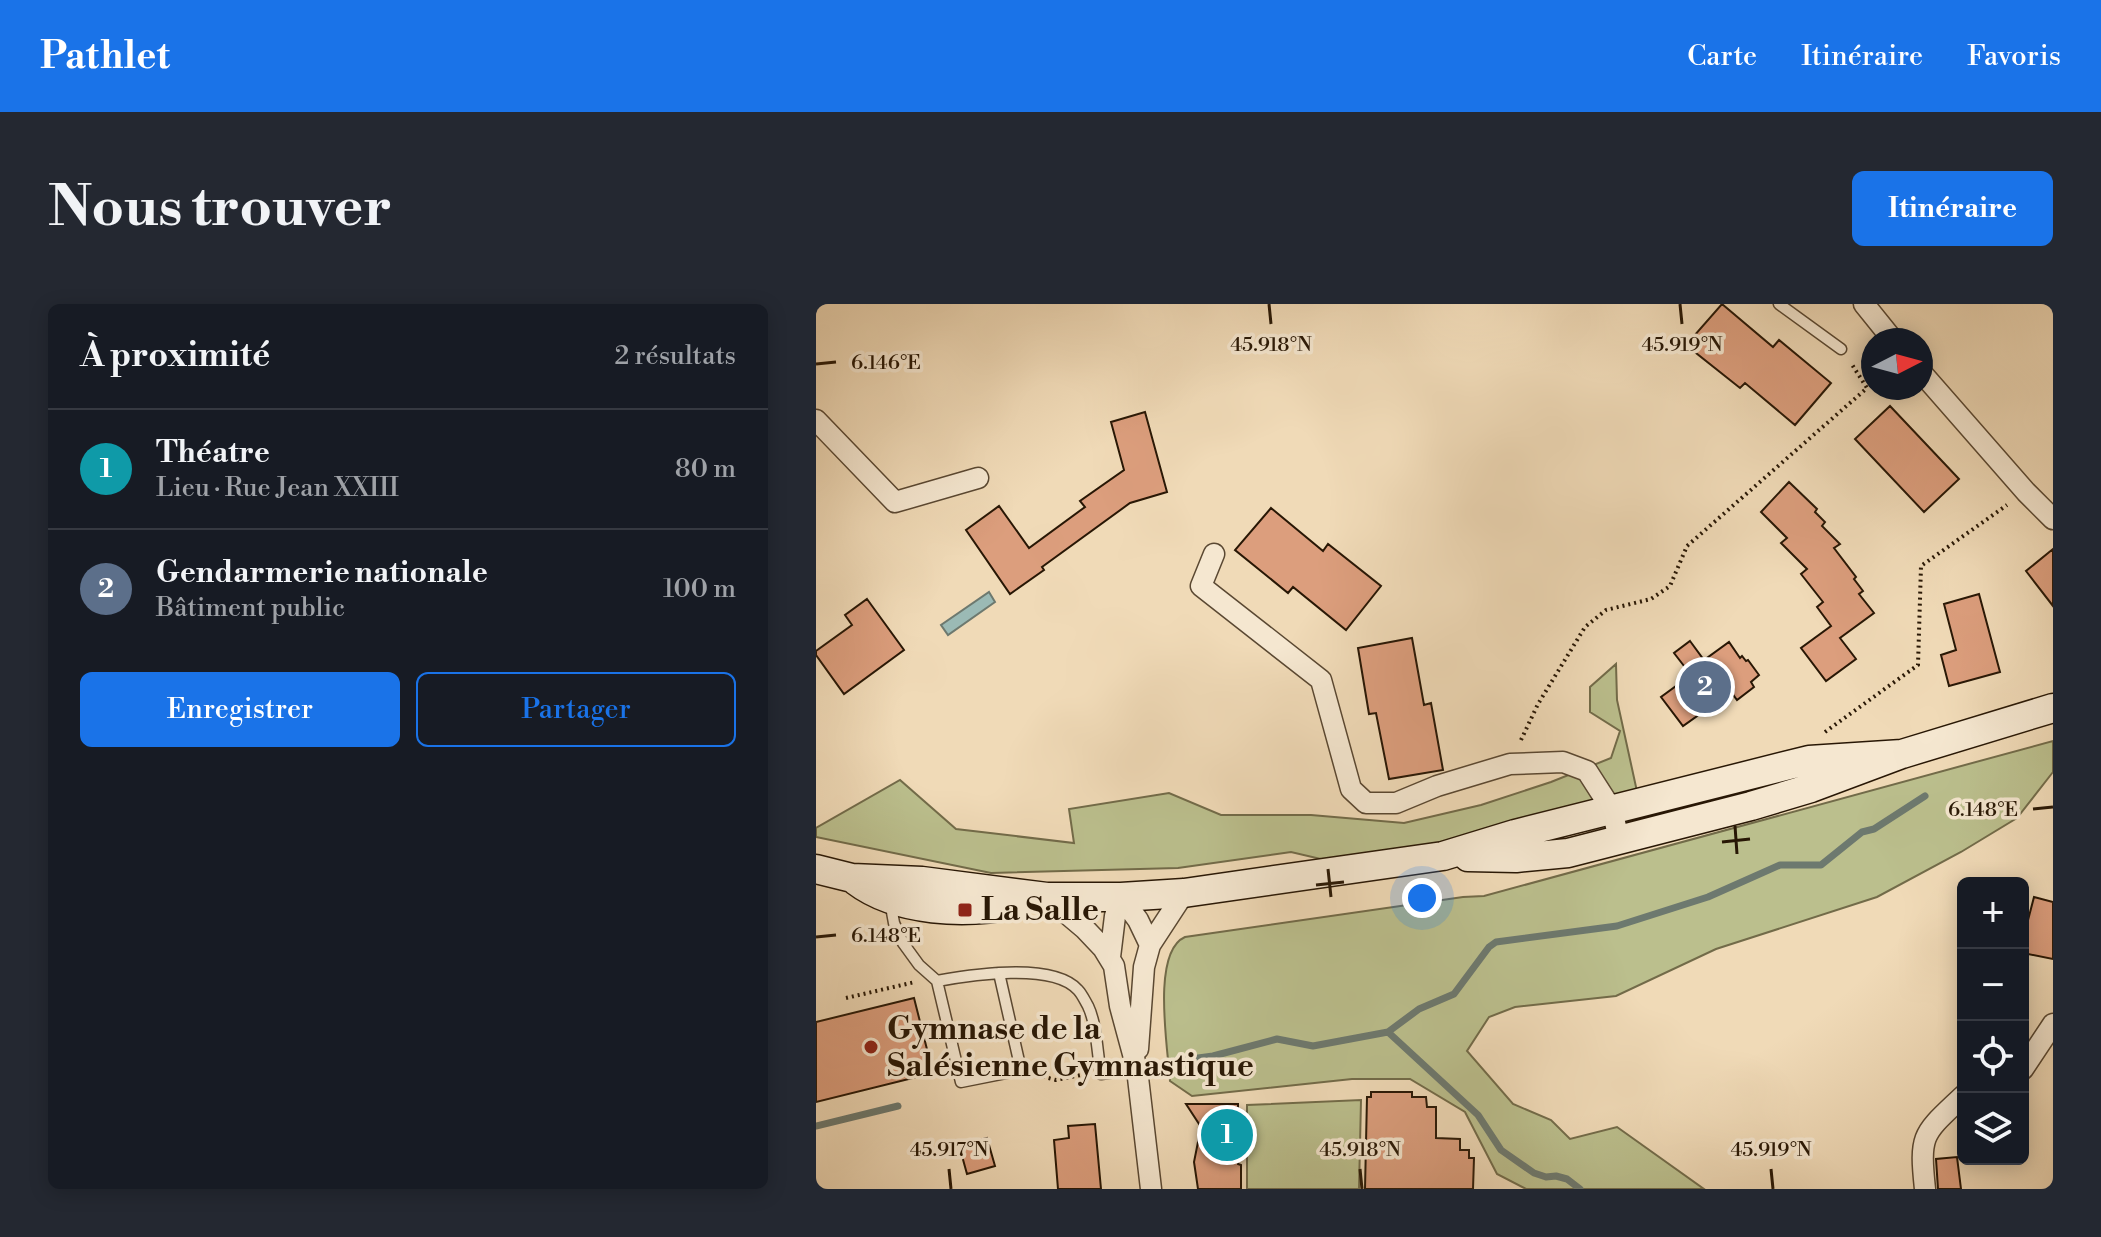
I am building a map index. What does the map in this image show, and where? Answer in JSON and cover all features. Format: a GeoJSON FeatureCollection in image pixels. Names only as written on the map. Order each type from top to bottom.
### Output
{"type":"FeatureCollection","features":[{"type":"Feature","properties":{"kind":"main road"},"geometry":{"type":"LineString","coordinates":[[816,869],[852,878],[922,881],[1047,897],[1121,897],[1184,893],[1443,856],[1529,857],[1568,853],[1751,806],[1811,788],[1902,754],[2053,708]]}},
{"type":"Feature","properties":{"kind":"main road"},"geometry":{"type":"LineString","coordinates":[[1443,856],[1515,834],[1809,760],[1902,754]]}},
{"type":"Feature","properties":{"kind":"main road"},"geometry":{"type":"LineString","coordinates":[[852,878],[871,892],[890,899],[965,910],[997,908],[1047,897]]}},
{"type":"Feature","properties":{"kind":"street"},"geometry":{"type":"LineString","coordinates":[[1864,304],[1883,328]]}},
{"type":"Feature","properties":{"kind":"street"},"geometry":{"type":"LineString","coordinates":[[1933,386],[2053,519]]}},
{"type":"Feature","properties":{"kind":"street"},"geometry":{"type":"LineString","coordinates":[[816,420],[895,502],[978,478]]}},
{"type":"Feature","properties":{"kind":"street"},"geometry":{"type":"LineString","coordinates":[[1214,554],[1201,586],[1321,680],[1351,789],[1366,803],[1396,803],[1437,786],[1510,764],[1563,762],[1587,771],[1612,810],[1619,839]]}},
{"type":"Feature","properties":{"kind":"street"},"geometry":{"type":"LineString","coordinates":[[1137,1069],[1142,992],[1150,945],[1184,893]]}},
{"type":"Feature","properties":{"kind":"street"},"geometry":{"type":"LineString","coordinates":[[1047,897],[1085,929],[1110,957],[1114,966],[1120,1006],[1137,1069],[1151,1189]]}},
{"type":"Feature","properties":{"kind":"street"},"geometry":{"type":"LineString","coordinates":[[1121,897],[1138,920],[1150,945]]}},
{"type":"Feature","properties":{"kind":"street"},"geometry":{"type":"LineString","coordinates":[[1110,957],[1115,916],[1121,897]]}},
{"type":"Feature","properties":{"kind":"street"},"geometry":{"type":"LineString","coordinates":[[2029,1060],[2053,1024]]}},
{"type":"Feature","properties":{"kind":"street"},"geometry":{"type":"LineString","coordinates":[[1925,1189],[1921,1155],[1925,1138],[1957,1102]]}},
{"type":"Feature","properties":{"kind":"lane"},"geometry":{"type":"LineString","coordinates":[[1779,304],[1841,349]]}},
{"type":"Feature","properties":{"kind":"lane"},"geometry":{"type":"LineString","coordinates":[[890,899],[894,923],[903,943],[935,980],[961,1082],[1021,1070],[999,973]]}},
{"type":"Feature","properties":{"kind":"lane"},"geometry":{"type":"LineString","coordinates":[[935,980],[977,973],[1020,973],[1060,979],[1077,988],[1090,1009],[1101,1074],[1137,1069]]}},
{"type":"Feature","properties":{"kind":"path"},"geometry":{"type":"LineString","coordinates":[[1510,764],[1538,704],[1585,627],[1606,610],[1651,599],[1670,586],[1687,546],[1867,388],[1841,349]]}},
{"type":"Feature","properties":{"kind":"path"},"geometry":{"type":"LineString","coordinates":[[1823,733],[1918,665],[1921,566],[2026,492]]}},
{"type":"Feature","properties":{"kind":"path"},"geometry":{"type":"LineString","coordinates":[[846,998],[935,980]]}},
{"type":"Feature","properties":{"kind":"path"},"geometry":{"type":"LineString","coordinates":[[1056,1080],[1075,1076]]}},
{"type":"Feature","properties":{"kind":"green space"},"geometry":{"type":"Polygon","coordinates":[[[1616,664],[1617,700],[1638,796],[1563,821],[1342,864],[1291,852],[1178,868],[991,873],[816,837],[816,828],[900,780],[956,829],[1074,843],[1069,809],[1169,793],[1221,815],[1311,815],[1404,823],[1481,805],[1611,758],[1620,731],[1590,712],[1590,687],[1616,664]]]}},
{"type":"Feature","properties":{"kind":"green space"},"geometry":{"type":"Polygon","coordinates":[[[2053,741],[2053,772],[2017,818],[1877,897],[1716,949],[1616,996],[1515,1007],[1489,1017],[1467,1051],[1513,1104],[1551,1120],[1570,1139],[1617,1127],[1704,1189],[1526,1189],[1497,1174],[1465,1112],[1410,1079],[1352,1079],[1192,1096],[1170,1081],[1165,981],[1168,961],[1175,946],[1185,937],[1484,896],[2053,741]]]}},
{"type":"Feature","properties":{"kind":"green space"},"geometry":{"type":"Polygon","coordinates":[[[1361,1100],[1359,1189],[1247,1189],[1247,1105],[1361,1100]]]}},
{"type":"Feature","properties":{"kind":"water"},"geometry":{"type":"Polygon","coordinates":[[[989,592],[995,602],[948,635],[941,625],[989,592]]]}},
{"type":"Feature","properties":{"kind":"building"},"geometry":{"type":"Polygon","coordinates":[[[1722,304],[1773,347],[1779,340],[1831,383],[1795,425],[1745,383],[1740,388],[1686,345],[1722,304]]]}},
{"type":"Feature","properties":{"kind":"building"},"geometry":{"type":"Polygon","coordinates":[[[1890,406],[1959,479],[1924,512],[1855,439],[1890,406]]]}},
{"type":"Feature","properties":{"kind":"building"},"geometry":{"type":"Polygon","coordinates":[[[1145,412],[1167,492],[1130,503],[1010,594],[966,530],[999,506],[1029,548],[1085,507],[1080,501],[1124,470],[1111,422],[1145,412]]]}},
{"type":"Feature","properties":{"kind":"building"},"geometry":{"type":"Polygon","coordinates":[[[1789,482],[1817,509],[1815,512],[1825,522],[1822,526],[1840,544],[1834,548],[1856,577],[1854,579],[1863,591],[1859,594],[1874,613],[1840,638],[1856,659],[1826,681],[1801,648],[1831,626],[1817,607],[1823,602],[1801,574],[1807,569],[1781,543],[1787,538],[1761,512],[1789,482]]]}},
{"type":"Feature","properties":{"kind":"building"},"geometry":{"type":"Polygon","coordinates":[[[1271,508],[1323,551],[1328,544],[1381,586],[1346,630],[1293,587],[1288,593],[1235,550],[1271,508]]]}},
{"type":"Feature","properties":{"kind":"building"},"geometry":{"type":"Polygon","coordinates":[[[2053,549],[2053,606],[2026,571],[2053,549]]]}},
{"type":"Feature","properties":{"kind":"building"},"geometry":{"type":"Polygon","coordinates":[[[1979,594],[2000,672],[1949,686],[1941,655],[1956,650],[1944,604],[1979,594]]]}},
{"type":"Feature","properties":{"kind":"building"},"geometry":{"type":"Polygon","coordinates":[[[867,599],[904,650],[844,694],[816,651],[852,625],[845,615],[867,599]]]}},
{"type":"Feature","properties":{"kind":"building"},"geometry":{"type":"Polygon","coordinates":[[[1412,638],[1424,705],[1431,703],[1443,770],[1389,779],[1376,713],[1369,714],[1358,648],[1412,638]]]}},
{"type":"Feature","properties":{"kind":"building"},"geometry":{"type":"Polygon","coordinates":[[[1690,641],[1704,660],[1729,642],[1740,658],[1742,656],[1748,660],[1759,675],[1751,682],[1754,687],[1737,700],[1731,692],[1683,726],[1661,697],[1691,675],[1674,653],[1690,641]]]}},
{"type":"Feature","properties":{"kind":"building"},"geometry":{"type":"Polygon","coordinates":[[[2034,897],[2053,902],[2053,959],[2029,954],[2029,916],[2034,897]]]}},
{"type":"Feature","properties":{"kind":"building","name":"Gymnase de la Salésienne Gymnastique"},"geometry":{"type":"Polygon","coordinates":[[[914,998],[933,1073],[816,1102],[816,1022],[914,998]]]}},
{"type":"Feature","properties":{"kind":"building"},"geometry":{"type":"Polygon","coordinates":[[[1371,1092],[1412,1092],[1412,1097],[1426,1097],[1427,1107],[1436,1107],[1436,1138],[1460,1139],[1460,1150],[1469,1150],[1469,1158],[1474,1158],[1473,1189],[1365,1189],[1367,1097],[1371,1097],[1371,1092]]]}},
{"type":"Feature","properties":{"kind":"building"},"geometry":{"type":"Polygon","coordinates":[[[1186,1104],[1238,1104],[1241,1189],[1198,1189],[1194,1162],[1201,1127],[1186,1104]]]}},
{"type":"Feature","properties":{"kind":"building"},"geometry":{"type":"Polygon","coordinates":[[[1095,1124],[1101,1189],[1058,1189],[1054,1140],[1069,1138],[1068,1126],[1095,1124]]]}},
{"type":"Feature","properties":{"kind":"building"},"geometry":{"type":"Polygon","coordinates":[[[987,1138],[995,1166],[967,1174],[959,1145],[987,1138]]]}},
{"type":"Feature","properties":{"kind":"building"},"geometry":{"type":"Polygon","coordinates":[[[1957,1157],[1961,1189],[1938,1189],[1936,1159],[1957,1157]]]}},
{"type":"Feature","properties":{"kind":"waterway"},"geometry":{"type":"LineString","coordinates":[[1176,1061],[1213,1056],[1277,1039],[1313,1046],[1388,1032],[1419,1009],[1454,994],[1496,942],[1617,926],[1708,897],[1780,865],[1821,865],[1862,832],[1874,829],[1925,796]]}},
{"type":"Feature","properties":{"kind":"waterway"},"geometry":{"type":"LineString","coordinates":[[1388,1032],[1478,1115],[1501,1150],[1534,1173],[1567,1179],[1580,1189]]}},
{"type":"Feature","properties":{"kind":"waterway"},"geometry":{"type":"LineString","coordinates":[[816,1126],[898,1106]]}},
{"type":"Feature","properties":{"kind":"place","name":"Gendarmerie nationale"},"geometry":{"type":"Point","coordinates":[1705,687]}},
{"type":"Feature","properties":{"kind":"place","name":"La Salle"},"geometry":{"type":"Point","coordinates":[965,910]}},
{"type":"Feature","properties":{"kind":"place","name":"Gymnase de la Salésienne Gymnastique"},"geometry":{"type":"Point","coordinates":[871,1047]}},
{"type":"Feature","properties":{"kind":"place","name":"Théatre"},"geometry":{"type":"Point","coordinates":[1227,1135]}}]}
